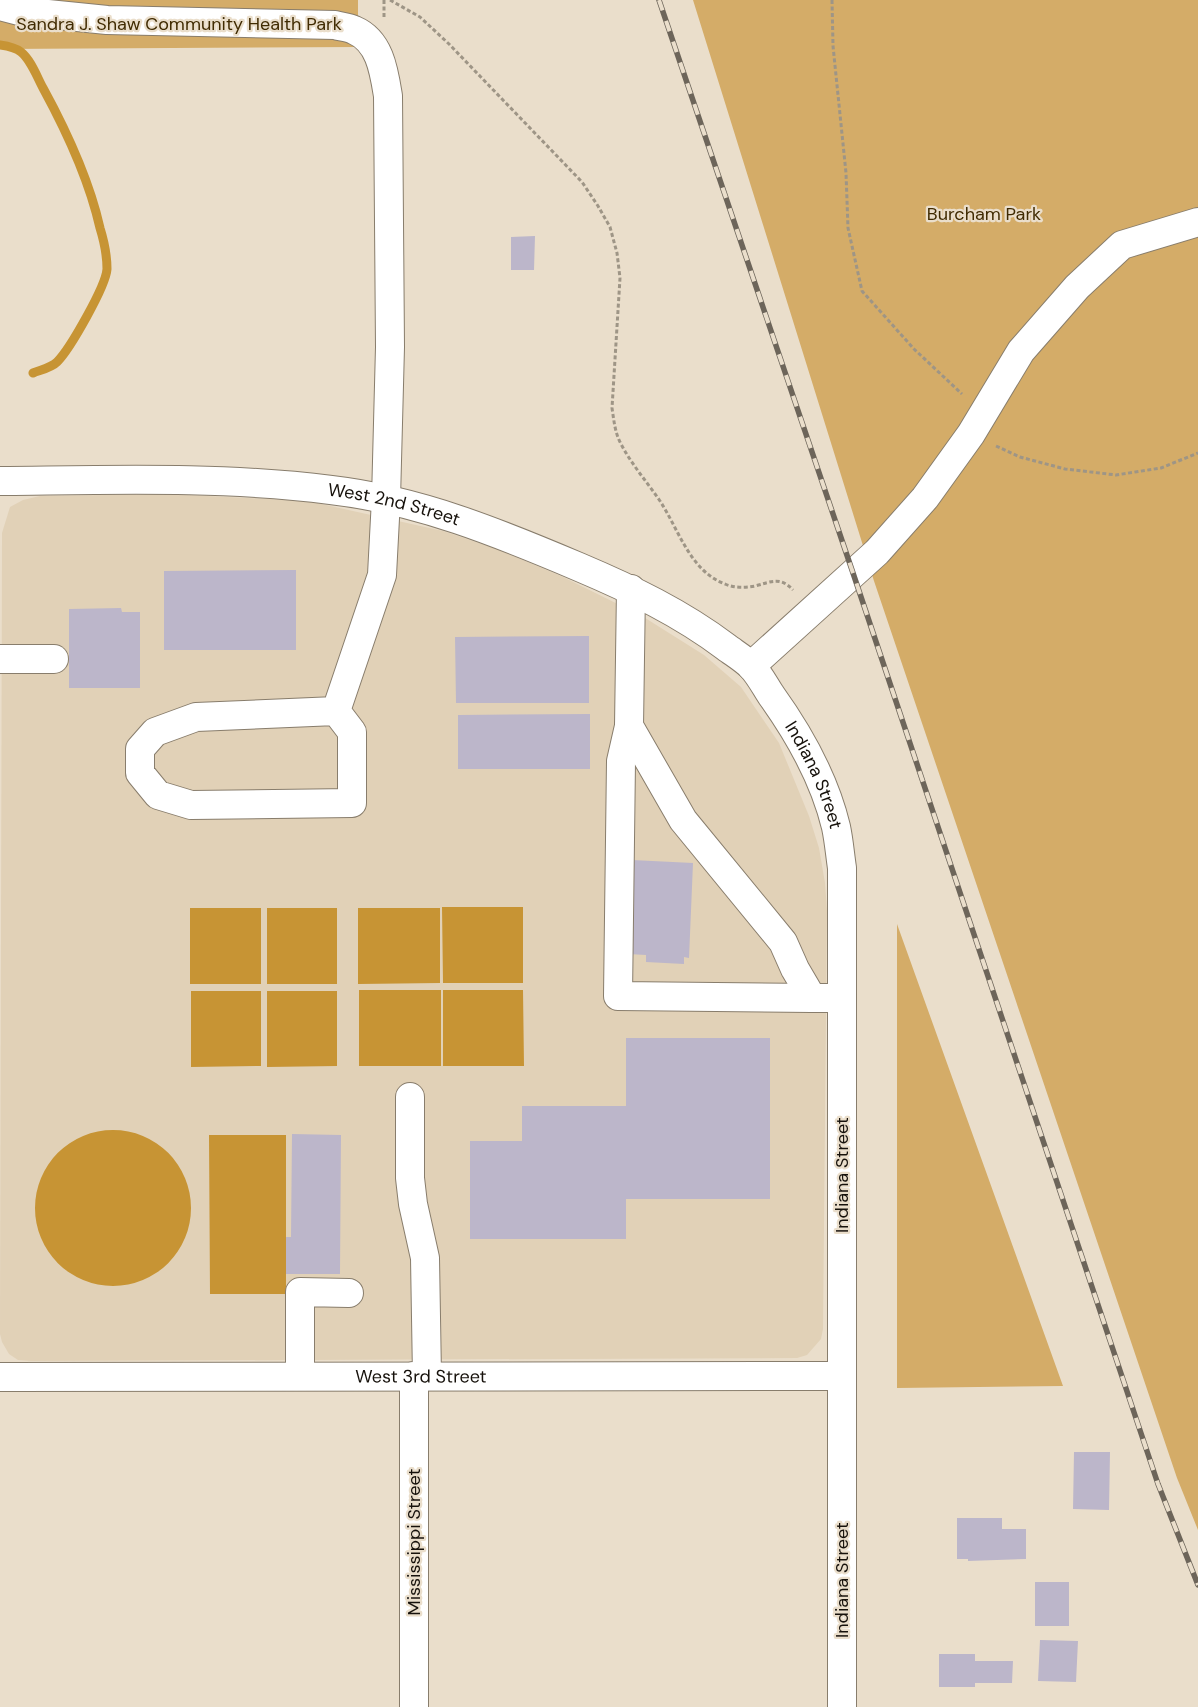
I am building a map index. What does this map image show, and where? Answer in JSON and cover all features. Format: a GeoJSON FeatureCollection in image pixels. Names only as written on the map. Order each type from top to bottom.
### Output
{"type":"FeatureCollection","features":[{"type":"Feature","properties":{"kind":"street"},"geometry":{"type":"LineString","coordinates":[[0,6],[19,11],[107,20],[335,25],[354,29],[367,38],[378,53],[384,71],[388,96],[390,347],[382,575],[336,711]]}},
{"type":"Feature","properties":{"kind":"street"},"geometry":{"type":"LineString","coordinates":[[751,666],[877,552],[925,498],[978,423],[1021,351],[1077,287],[1122,245],[1198,222]]}},
{"type":"Feature","properties":{"kind":"street","name":"West 2nd Street"},"geometry":{"type":"LineString","coordinates":[[0,481],[144,480],[250,483],[332,490],[386,499],[478,525],[631,589],[666,606],[710,634],[751,666]]}},
{"type":"Feature","properties":{"kind":"street"},"geometry":{"type":"LineString","coordinates":[[631,589],[629,726],[621,761],[618,996],[842,998]]}},
{"type":"Feature","properties":{"kind":"street"},"geometry":{"type":"LineString","coordinates":[[0,659],[54,659]]}},
{"type":"Feature","properties":{"kind":"street","name":"Indiana Street"},"geometry":{"type":"LineString","coordinates":[[751,666],[784,713],[812,765],[836,827],[842,868],[842,1707]]}},
{"type":"Feature","properties":{"kind":"street"},"geometry":{"type":"LineString","coordinates":[[336,711],[352,732],[352,803],[191,805],[158,795],[140,773],[140,749],[155,732],[196,717],[336,711]]}},
{"type":"Feature","properties":{"kind":"street"},"geometry":{"type":"LineString","coordinates":[[629,726],[682,820],[782,942],[795,970],[812,998]]}},
{"type":"Feature","properties":{"kind":"street","name":"Mississippi Street"},"geometry":{"type":"LineString","coordinates":[[410,1097],[410,1178],[412,1204],[425,1258],[414,1707]]}},
{"type":"Feature","properties":{"kind":"street"},"geometry":{"type":"LineString","coordinates":[[300,1376],[300,1292],[349,1293]]}},
{"type":"Feature","properties":{"kind":"street","name":"West 3rd Street"},"geometry":{"type":"LineString","coordinates":[[0,1377],[842,1376]]}},
{"type":"Feature","properties":{"kind":"path"},"geometry":{"type":"LineString","coordinates":[[390,0],[420,17],[449,44],[582,182],[610,228],[617,254],[620,278],[612,408],[614,426],[621,444],[661,502],[689,554],[714,579],[726,585],[740,588],[771,581],[788,584],[800,597],[808,614]]}},
{"type":"Feature","properties":{"kind":"path"},"geometry":{"type":"LineString","coordinates":[[832,0],[833,46],[846,173],[848,228],[862,291],[914,349],[964,396],[978,423],[1020,457],[1065,469],[1116,475],[1161,468],[1198,453]]}},
{"type":"Feature","properties":{"kind":"shaded area"},"geometry":{"type":"Polygon","coordinates":[[[168,494],[308,501],[443,531],[497,549],[561,576],[642,616],[704,655],[741,687],[779,743],[809,816],[819,848],[825,883],[827,911],[823,1329],[821,1339],[807,1355],[797,1358],[31,1361],[18,1360],[9,1354],[0,1334],[2,533],[10,507],[23,500],[40,496],[168,494]]]}},
{"type":"Feature","properties":{"kind":"shaded area"},"geometry":{"type":"Polygon","coordinates":[[[442,907],[523,907],[523,983],[443,983],[442,907]]]}},
{"type":"Feature","properties":{"kind":"shaded area"},"geometry":{"type":"Polygon","coordinates":[[[190,908],[261,908],[261,984],[190,984],[190,908]]]}},
{"type":"Feature","properties":{"kind":"shaded area"},"geometry":{"type":"Polygon","coordinates":[[[267,908],[337,908],[337,984],[267,984],[267,908]]]}},
{"type":"Feature","properties":{"kind":"shaded area"},"geometry":{"type":"Polygon","coordinates":[[[358,908],[440,908],[440,983],[358,984],[358,908]]]}},
{"type":"Feature","properties":{"kind":"shaded area"},"geometry":{"type":"Polygon","coordinates":[[[359,990],[441,990],[441,1066],[359,1066],[359,990]]]}},
{"type":"Feature","properties":{"kind":"shaded area"},"geometry":{"type":"Polygon","coordinates":[[[443,990],[523,990],[524,1066],[443,1066],[443,990]]]}},
{"type":"Feature","properties":{"kind":"shaded area"},"geometry":{"type":"Polygon","coordinates":[[[191,991],[261,991],[261,1066],[191,1067],[191,991]]]}},
{"type":"Feature","properties":{"kind":"shaded area"},"geometry":{"type":"Polygon","coordinates":[[[267,991],[337,991],[337,1066],[267,1067],[267,991]]]}},
{"type":"Feature","properties":{"kind":"shaded area"},"geometry":{"type":"Polygon","coordinates":[[[105,1130],[121,1130],[136,1133],[150,1139],[163,1147],[174,1158],[188,1185],[191,1208],[190,1223],[182,1245],[174,1258],[163,1269],[136,1283],[121,1286],[105,1286],[90,1283],[76,1277],[63,1269],[52,1258],[38,1231],[35,1216],[35,1200],[38,1185],[44,1171],[52,1158],[63,1147],[90,1133],[105,1130]]]}},
{"type":"Feature","properties":{"kind":"shaded area"},"geometry":{"type":"Polygon","coordinates":[[[209,1135],[286,1135],[286,1294],[210,1294],[209,1135]]]}},
{"type":"Feature","properties":{"kind":"green space","name":"Sandra J. Shaw Community Health Park"},"geometry":{"type":"Polygon","coordinates":[[[0,0],[358,0],[358,47],[0,49],[0,0]]]}},
{"type":"Feature","properties":{"kind":"green space","name":"Burcham Park"},"geometry":{"type":"Polygon","coordinates":[[[693,0],[1198,0],[1198,1530],[1177,1478],[874,581],[693,0]]]}},
{"type":"Feature","properties":{"kind":"green space"},"geometry":{"type":"Polygon","coordinates":[[[897,924],[1063,1386],[897,1388],[897,924]]]}},
{"type":"Feature","properties":{"kind":"building"},"geometry":{"type":"Polygon","coordinates":[[[535,236],[534,270],[511,270],[511,237],[535,236]]]}},
{"type":"Feature","properties":{"kind":"building"},"geometry":{"type":"Polygon","coordinates":[[[296,570],[296,650],[164,650],[164,571],[296,570]]]}},
{"type":"Feature","properties":{"kind":"building"},"geometry":{"type":"Polygon","coordinates":[[[121,608],[122,612],[140,612],[140,688],[69,688],[69,609],[121,608]]]}},
{"type":"Feature","properties":{"kind":"building"},"geometry":{"type":"Polygon","coordinates":[[[589,636],[589,703],[456,703],[455,637],[589,636]]]}},
{"type":"Feature","properties":{"kind":"building"},"geometry":{"type":"Polygon","coordinates":[[[590,714],[590,769],[458,769],[458,715],[590,714]]]}},
{"type":"Feature","properties":{"kind":"building"},"geometry":{"type":"Polygon","coordinates":[[[632,860],[693,863],[689,958],[684,957],[684,964],[646,962],[646,955],[628,954],[632,860]]]}},
{"type":"Feature","properties":{"kind":"building"},"geometry":{"type":"Polygon","coordinates":[[[626,1038],[770,1038],[770,1199],[626,1199],[626,1239],[470,1239],[470,1141],[522,1141],[522,1106],[626,1106],[626,1038]]]}},
{"type":"Feature","properties":{"kind":"building"},"geometry":{"type":"Polygon","coordinates":[[[292,1134],[341,1135],[340,1274],[286,1274],[286,1237],[291,1237],[292,1134]]]}},
{"type":"Feature","properties":{"kind":"building"},"geometry":{"type":"Polygon","coordinates":[[[1074,1452],[1110,1452],[1109,1510],[1073,1509],[1074,1452]]]}},
{"type":"Feature","properties":{"kind":"building"},"geometry":{"type":"Polygon","coordinates":[[[957,1518],[1002,1518],[1002,1529],[1026,1529],[1026,1559],[968,1561],[968,1559],[957,1559],[957,1518]]]}},
{"type":"Feature","properties":{"kind":"building"},"geometry":{"type":"Polygon","coordinates":[[[1035,1582],[1069,1582],[1069,1626],[1035,1626],[1035,1582]]]}},
{"type":"Feature","properties":{"kind":"building"},"geometry":{"type":"Polygon","coordinates":[[[1040,1640],[1078,1641],[1076,1682],[1038,1681],[1040,1640]]]}},
{"type":"Feature","properties":{"kind":"building"},"geometry":{"type":"Polygon","coordinates":[[[939,1654],[975,1654],[975,1661],[1013,1661],[1012,1683],[975,1683],[975,1687],[939,1687],[939,1654]]]}},
{"type":"Feature","properties":{"kind":"waterway"},"geometry":{"type":"LineString","coordinates":[[0,45],[17,49],[28,59],[34,69],[76,156],[90,192],[103,238],[106,259],[107,269],[101,289],[63,355],[55,364],[33,373]]}},
{"type":"Feature","properties":{"kind":"railway"},"geometry":{"type":"LineString","coordinates":[[659,0],[1158,1484],[1198,1585]]}}]}
